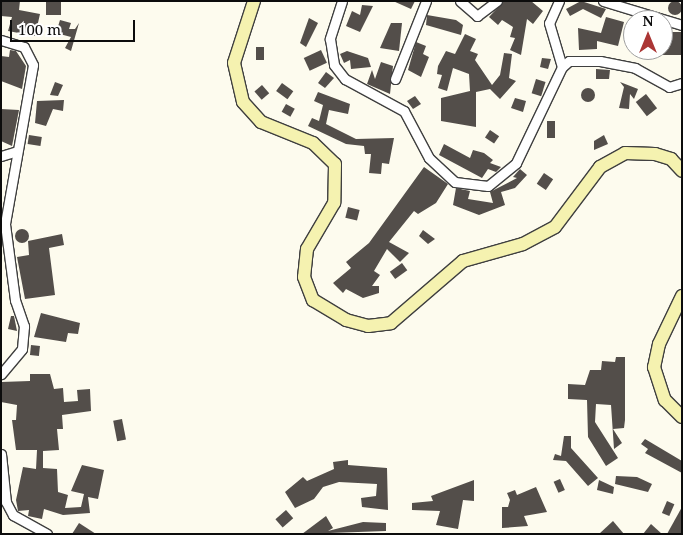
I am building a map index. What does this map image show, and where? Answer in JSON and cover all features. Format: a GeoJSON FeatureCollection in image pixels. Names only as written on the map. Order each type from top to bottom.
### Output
{"type":"FeatureCollection","features":[{"type":"Feature","properties":{"kind":"street"},"geometry":{"type":"LineString","coordinates":[[254,1],[234,63],[243,102],[261,122],[313,143],[335,164],[334,203],[307,249],[304,277],[313,300],[346,320],[368,326],[391,323],[463,261],[523,244],[555,227],[600,167],[625,153],[655,154],[671,159],[682,171]]}},
{"type":"Feature","properties":{"kind":"street"},"geometry":{"type":"LineString","coordinates":[[342,1],[330,39],[334,65],[345,78],[404,111],[429,158],[455,182],[488,186],[516,163],[562,67],[580,59],[635,68],[669,87],[682,83]]}},
{"type":"Feature","properties":{"kind":"street"},"geometry":{"type":"LineString","coordinates":[[395,79],[426,1]]}},
{"type":"Feature","properties":{"kind":"street"},"geometry":{"type":"LineString","coordinates":[[460,1],[477,16],[497,1]]}},
{"type":"Feature","properties":{"kind":"street"},"geometry":{"type":"LineString","coordinates":[[559,1],[550,23],[562,67]]}},
{"type":"Feature","properties":{"kind":"street"},"geometry":{"type":"LineString","coordinates":[[603,1],[682,25]]}},
{"type":"Feature","properties":{"kind":"street"},"geometry":{"type":"LineString","coordinates":[[1,40],[24,47],[33,57],[5,224],[15,300],[24,326],[22,349],[1,374]]}},
{"type":"Feature","properties":{"kind":"street"},"geometry":{"type":"LineString","coordinates":[[1,156],[17,151]]}},
{"type":"Feature","properties":{"kind":"street"},"geometry":{"type":"LineString","coordinates":[[682,296],[659,344],[654,367],[665,400],[682,416]]}},
{"type":"Feature","properties":{"kind":"street"},"geometry":{"type":"LineString","coordinates":[[1,454],[4,503],[13,515],[30,530],[47,534]]}},
{"type":"Feature","properties":{"kind":"building"},"geometry":{"type":"Polygon","coordinates":[[[1,1],[20,1],[19,10],[40,14],[35,36],[8,31],[12,17],[1,16],[1,1]]]}},
{"type":"Feature","properties":{"kind":"building"},"geometry":{"type":"Polygon","coordinates":[[[46,1],[61,1],[61,15],[46,15],[46,1]]]}},
{"type":"Feature","properties":{"kind":"building"},"geometry":{"type":"Polygon","coordinates":[[[393,1],[415,1],[411,9],[393,1]]]}},
{"type":"Feature","properties":{"kind":"building"},"geometry":{"type":"Polygon","coordinates":[[[504,1],[531,1],[543,11],[533,24],[527,19],[521,55],[510,50],[515,38],[510,37],[513,27],[502,20],[498,25],[489,17],[504,1]]]}},
{"type":"Feature","properties":{"kind":"building"},"geometry":{"type":"Polygon","coordinates":[[[581,1],[606,9],[601,18],[583,9],[570,16],[566,9],[581,1]]]}},
{"type":"Feature","properties":{"kind":"building"},"geometry":{"type":"Polygon","coordinates":[[[672,1],[678,1],[682,5],[682,11],[678,15],[673,15],[673,10],[668,10],[668,5],[672,1]]]}},
{"type":"Feature","properties":{"kind":"building"},"geometry":{"type":"Polygon","coordinates":[[[362,5],[373,6],[360,32],[346,26],[352,11],[360,15],[362,5]]]}},
{"type":"Feature","properties":{"kind":"building"},"geometry":{"type":"Polygon","coordinates":[[[427,15],[456,20],[463,25],[461,35],[426,25],[427,15]]]}},
{"type":"Feature","properties":{"kind":"building"},"geometry":{"type":"Polygon","coordinates":[[[606,17],[623,22],[618,46],[597,41],[597,49],[579,50],[578,28],[601,33],[606,17]]]}},
{"type":"Feature","properties":{"kind":"building"},"geometry":{"type":"Polygon","coordinates":[[[309,18],[318,23],[306,47],[300,43],[309,18]]]}},
{"type":"Feature","properties":{"kind":"building"},"geometry":{"type":"Polygon","coordinates":[[[60,20],[71,23],[69,29],[75,29],[79,23],[71,51],[65,48],[71,37],[56,33],[60,20]]]}},
{"type":"Feature","properties":{"kind":"building"},"geometry":{"type":"Polygon","coordinates":[[[391,23],[402,23],[399,51],[380,48],[391,23]]]}},
{"type":"Feature","properties":{"kind":"building"},"geometry":{"type":"Polygon","coordinates":[[[673,32],[682,32],[682,55],[673,55],[673,32]]]}},
{"type":"Feature","properties":{"kind":"building"},"geometry":{"type":"Polygon","coordinates":[[[465,34],[476,39],[470,51],[478,54],[475,60],[492,85],[500,75],[504,53],[512,54],[509,78],[516,81],[500,99],[490,89],[476,92],[476,127],[441,121],[441,98],[470,91],[469,74],[453,68],[447,91],[438,88],[442,75],[437,74],[438,66],[446,51],[455,54],[465,34]]]}},
{"type":"Feature","properties":{"kind":"building"},"geometry":{"type":"Polygon","coordinates":[[[416,42],[426,46],[423,54],[429,57],[421,77],[408,70],[416,42]]]}},
{"type":"Feature","properties":{"kind":"building"},"geometry":{"type":"Polygon","coordinates":[[[256,47],[264,47],[264,60],[256,60],[256,47]]]}},
{"type":"Feature","properties":{"kind":"building"},"geometry":{"type":"Polygon","coordinates":[[[10,50],[16,51],[26,66],[22,89],[1,81],[1,56],[9,57],[10,50]]]}},
{"type":"Feature","properties":{"kind":"building"},"geometry":{"type":"Polygon","coordinates":[[[321,50],[327,63],[310,71],[304,58],[321,50]]]}},
{"type":"Feature","properties":{"kind":"building"},"geometry":{"type":"Polygon","coordinates":[[[347,51],[368,58],[371,67],[351,69],[350,60],[344,63],[340,54],[347,51]]]}},
{"type":"Feature","properties":{"kind":"building"},"geometry":{"type":"Polygon","coordinates":[[[542,58],[551,59],[548,69],[540,67],[542,58]]]}},
{"type":"Feature","properties":{"kind":"building"},"geometry":{"type":"Polygon","coordinates":[[[381,62],[393,66],[390,94],[367,84],[372,70],[375,79],[381,62]]]}},
{"type":"Feature","properties":{"kind":"building"},"geometry":{"type":"Polygon","coordinates":[[[596,69],[610,70],[609,79],[596,79],[596,69]]]}},
{"type":"Feature","properties":{"kind":"building"},"geometry":{"type":"Polygon","coordinates":[[[326,72],[334,78],[325,88],[318,83],[326,72]]]}},
{"type":"Feature","properties":{"kind":"building"},"geometry":{"type":"Polygon","coordinates":[[[536,79],[546,82],[541,96],[532,93],[536,79]]]}},
{"type":"Feature","properties":{"kind":"building"},"geometry":{"type":"Polygon","coordinates":[[[55,82],[63,85],[58,96],[50,95],[55,82]]]}},
{"type":"Feature","properties":{"kind":"building"},"geometry":{"type":"Polygon","coordinates":[[[620,82],[638,89],[634,99],[630,94],[629,109],[619,108],[624,87],[620,82]]]}},
{"type":"Feature","properties":{"kind":"building"},"geometry":{"type":"Polygon","coordinates":[[[282,83],[293,91],[287,99],[276,91],[282,83]]]}},
{"type":"Feature","properties":{"kind":"building"},"geometry":{"type":"Polygon","coordinates":[[[262,85],[269,93],[262,100],[254,92],[262,85]]]}},
{"type":"Feature","properties":{"kind":"building"},"geometry":{"type":"Polygon","coordinates":[[[585,88],[591,88],[595,95],[591,102],[585,102],[581,98],[581,92],[585,88]]]}},
{"type":"Feature","properties":{"kind":"building"},"geometry":{"type":"Polygon","coordinates":[[[318,92],[350,104],[348,114],[329,110],[326,124],[356,139],[394,138],[389,164],[382,163],[381,174],[369,173],[371,154],[365,154],[364,146],[346,144],[308,126],[312,118],[319,121],[323,105],[314,101],[318,92]]]}},
{"type":"Feature","properties":{"kind":"building"},"geometry":{"type":"Polygon","coordinates":[[[646,94],[657,108],[647,116],[636,102],[646,94]]]}},
{"type":"Feature","properties":{"kind":"building"},"geometry":{"type":"Polygon","coordinates":[[[415,96],[421,104],[413,109],[407,101],[415,96]]]}},
{"type":"Feature","properties":{"kind":"building"},"geometry":{"type":"Polygon","coordinates":[[[515,98],[526,101],[523,112],[511,108],[515,98]]]}},
{"type":"Feature","properties":{"kind":"building"},"geometry":{"type":"Polygon","coordinates":[[[64,100],[63,111],[53,109],[46,126],[35,123],[37,101],[64,100]]]}},
{"type":"Feature","properties":{"kind":"building"},"geometry":{"type":"Polygon","coordinates":[[[286,104],[295,109],[290,117],[282,112],[286,104]]]}},
{"type":"Feature","properties":{"kind":"building"},"geometry":{"type":"Polygon","coordinates":[[[1,109],[19,110],[12,146],[1,141],[1,109]]]}},
{"type":"Feature","properties":{"kind":"building"},"geometry":{"type":"Polygon","coordinates":[[[547,121],[555,121],[555,138],[547,138],[547,121]]]}},
{"type":"Feature","properties":{"kind":"building"},"geometry":{"type":"Polygon","coordinates":[[[490,130],[499,136],[494,144],[485,137],[490,130]]]}},
{"type":"Feature","properties":{"kind":"building"},"geometry":{"type":"Polygon","coordinates":[[[29,135],[42,137],[40,146],[28,144],[29,135]]]}},
{"type":"Feature","properties":{"kind":"building"},"geometry":{"type":"Polygon","coordinates":[[[604,135],[608,144],[594,150],[594,141],[604,135]]]}},
{"type":"Feature","properties":{"kind":"building"},"geometry":{"type":"Polygon","coordinates":[[[444,144],[470,158],[473,150],[484,153],[493,160],[490,163],[501,167],[496,172],[488,169],[482,178],[439,155],[444,144]]]}},
{"type":"Feature","properties":{"kind":"building"},"geometry":{"type":"Polygon","coordinates":[[[424,167],[448,184],[436,203],[418,214],[414,211],[389,242],[409,253],[400,262],[387,249],[374,271],[380,275],[372,286],[379,286],[379,293],[363,298],[346,289],[343,293],[333,283],[351,268],[346,262],[369,243],[424,167]]]}},
{"type":"Feature","properties":{"kind":"building"},"geometry":{"type":"Polygon","coordinates":[[[520,169],[527,175],[515,188],[501,192],[505,205],[479,215],[453,205],[456,188],[470,191],[468,199],[493,203],[490,192],[517,178],[513,177],[520,169]]]}},
{"type":"Feature","properties":{"kind":"building"},"geometry":{"type":"Polygon","coordinates":[[[544,173],[553,179],[546,190],[537,184],[544,173]]]}},
{"type":"Feature","properties":{"kind":"building"},"geometry":{"type":"Polygon","coordinates":[[[348,207],[360,210],[357,221],[345,218],[348,207]]]}},
{"type":"Feature","properties":{"kind":"building"},"geometry":{"type":"Polygon","coordinates":[[[19,229],[25,229],[29,236],[25,243],[19,243],[15,239],[15,233],[19,229]]]}},
{"type":"Feature","properties":{"kind":"building"},"geometry":{"type":"Polygon","coordinates":[[[423,230],[435,239],[428,244],[419,236],[423,230]]]}},
{"type":"Feature","properties":{"kind":"building"},"geometry":{"type":"Polygon","coordinates":[[[62,234],[64,245],[49,248],[55,295],[25,299],[17,257],[29,255],[28,241],[62,234]]]}},
{"type":"Feature","properties":{"kind":"building"},"geometry":{"type":"Polygon","coordinates":[[[402,263],[407,270],[395,279],[390,272],[402,263]]]}},
{"type":"Feature","properties":{"kind":"building"},"geometry":{"type":"Polygon","coordinates":[[[41,313],[80,323],[78,334],[68,333],[66,342],[34,337],[41,313]]]}},
{"type":"Feature","properties":{"kind":"building"},"geometry":{"type":"Polygon","coordinates":[[[11,316],[14,316],[17,331],[8,329],[11,316]]]}},
{"type":"Feature","properties":{"kind":"building"},"geometry":{"type":"Polygon","coordinates":[[[31,345],[40,346],[39,356],[30,355],[31,345]]]}},
{"type":"Feature","properties":{"kind":"building"},"geometry":{"type":"Polygon","coordinates":[[[616,357],[625,357],[625,420],[624,428],[613,429],[622,443],[614,449],[611,405],[596,404],[595,422],[618,458],[606,466],[588,437],[587,400],[568,399],[568,384],[585,385],[590,370],[601,370],[602,361],[615,362],[616,357]]]}},
{"type":"Feature","properties":{"kind":"building"},"geometry":{"type":"Polygon","coordinates":[[[30,374],[50,374],[54,389],[63,388],[64,402],[78,401],[77,390],[90,389],[91,411],[62,415],[63,429],[57,429],[59,450],[43,451],[43,468],[57,469],[58,492],[68,495],[65,508],[81,507],[84,494],[71,491],[82,465],[104,470],[98,499],[88,497],[90,513],[63,515],[44,509],[42,519],[28,516],[29,510],[18,511],[16,500],[23,467],[36,469],[37,450],[16,450],[12,420],[16,420],[17,405],[1,402],[1,382],[30,381],[30,374]]]}},
{"type":"Feature","properties":{"kind":"building"},"geometry":{"type":"Polygon","coordinates":[[[122,419],[126,440],[117,441],[113,421],[122,419]]]}},
{"type":"Feature","properties":{"kind":"building"},"geometry":{"type":"Polygon","coordinates":[[[564,436],[571,436],[571,448],[598,478],[588,486],[566,461],[553,460],[555,454],[561,456],[564,436]]]}},
{"type":"Feature","properties":{"kind":"building"},"geometry":{"type":"Polygon","coordinates":[[[645,439],[682,461],[682,473],[645,453],[648,449],[641,444],[645,439]]]}},
{"type":"Feature","properties":{"kind":"building"},"geometry":{"type":"Polygon","coordinates":[[[348,460],[348,465],[387,468],[388,510],[362,507],[361,498],[376,496],[377,484],[339,482],[323,487],[314,499],[295,508],[285,492],[303,477],[307,481],[334,469],[333,462],[348,460]]]}},
{"type":"Feature","properties":{"kind":"building"},"geometry":{"type":"Polygon","coordinates":[[[616,476],[637,477],[652,484],[648,492],[615,484],[616,476]]]}},
{"type":"Feature","properties":{"kind":"building"},"geometry":{"type":"Polygon","coordinates":[[[560,479],[565,490],[558,493],[554,482],[560,479]]]}},
{"type":"Feature","properties":{"kind":"building"},"geometry":{"type":"Polygon","coordinates":[[[474,480],[474,501],[463,500],[458,529],[436,525],[440,511],[412,510],[412,503],[433,501],[431,496],[474,480]]]}},
{"type":"Feature","properties":{"kind":"building"},"geometry":{"type":"Polygon","coordinates":[[[599,480],[614,487],[613,494],[597,490],[599,480]]]}},
{"type":"Feature","properties":{"kind":"building"},"geometry":{"type":"Polygon","coordinates":[[[536,487],[547,512],[524,516],[528,526],[502,528],[502,507],[508,507],[510,500],[507,493],[515,490],[517,495],[536,487]]]}},
{"type":"Feature","properties":{"kind":"building"},"geometry":{"type":"Polygon","coordinates":[[[667,501],[674,504],[669,516],[662,513],[667,501]]]}},
{"type":"Feature","properties":{"kind":"building"},"geometry":{"type":"Polygon","coordinates":[[[682,507],[682,534],[667,534],[682,507]]]}},
{"type":"Feature","properties":{"kind":"building"},"geometry":{"type":"Polygon","coordinates":[[[286,510],[293,518],[283,527],[275,519],[286,510]]]}},
{"type":"Feature","properties":{"kind":"building"},"geometry":{"type":"Polygon","coordinates":[[[326,516],[333,528],[328,531],[363,522],[386,523],[386,531],[302,534],[326,516]]]}},
{"type":"Feature","properties":{"kind":"building"},"geometry":{"type":"Polygon","coordinates":[[[613,521],[624,534],[599,534],[613,521]]]}},
{"type":"Feature","properties":{"kind":"building"},"geometry":{"type":"Polygon","coordinates":[[[79,523],[96,534],[72,534],[79,523]]]}},
{"type":"Feature","properties":{"kind":"building"},"geometry":{"type":"Polygon","coordinates":[[[651,524],[662,534],[643,534],[651,524]]]}}]}
